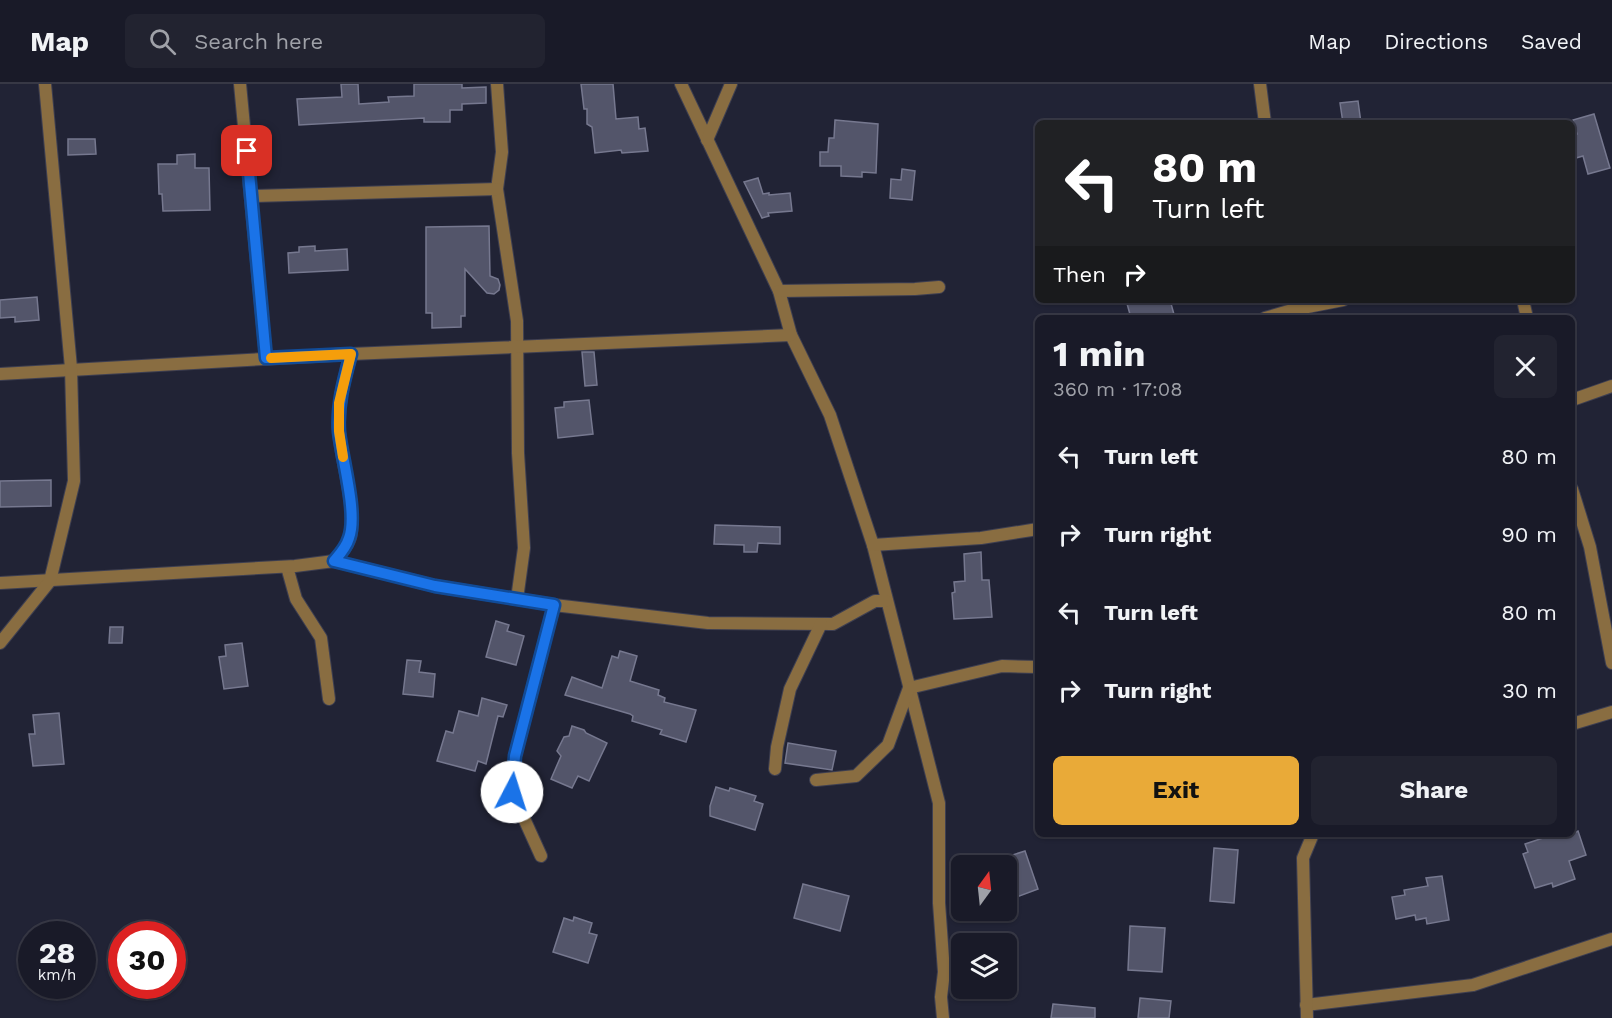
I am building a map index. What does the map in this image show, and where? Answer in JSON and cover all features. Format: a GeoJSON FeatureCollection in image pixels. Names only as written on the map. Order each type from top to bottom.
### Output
{"type":"FeatureCollection","features":[{"type":"Feature","properties":{"kind":"street"},"geometry":{"type":"LineString","coordinates":[[0,643],[50,582],[74,481],[71,368],[45,84]]}},
{"type":"Feature","properties":{"kind":"street"},"geometry":{"type":"LineString","coordinates":[[240,84],[266,358]]}},
{"type":"Feature","properties":{"kind":"street"},"geometry":{"type":"LineString","coordinates":[[497,84],[502,152],[497,189],[517,321],[518,453],[524,548],[517,599]]}},
{"type":"Feature","properties":{"kind":"street"},"geometry":{"type":"LineString","coordinates":[[681,84],[778,291],[791,335],[830,415],[873,545],[939,804],[939,903],[944,972],[941,997],[943,1018]]}},
{"type":"Feature","properties":{"kind":"street"},"geometry":{"type":"LineString","coordinates":[[707,140],[730,84]]}},
{"type":"Feature","properties":{"kind":"street"},"geometry":{"type":"LineString","coordinates":[[1260,84],[1265,120]]}},
{"type":"Feature","properties":{"kind":"street"},"geometry":{"type":"LineString","coordinates":[[251,196],[497,189]]}},
{"type":"Feature","properties":{"kind":"street"},"geometry":{"type":"LineString","coordinates":[[778,291],[939,287]]}},
{"type":"Feature","properties":{"kind":"street"},"geometry":{"type":"LineString","coordinates":[[1274,315],[1326,303]]}},
{"type":"Feature","properties":{"kind":"street"},"geometry":{"type":"LineString","coordinates":[[0,374],[266,358],[791,335]]}},
{"type":"Feature","properties":{"kind":"street"},"geometry":{"type":"LineString","coordinates":[[334,561],[345,548],[351,535],[350,501],[339,431],[339,403],[351,354]]}},
{"type":"Feature","properties":{"kind":"street"},"geometry":{"type":"LineString","coordinates":[[1575,399],[1612,386]]}},
{"type":"Feature","properties":{"kind":"street"},"geometry":{"type":"LineString","coordinates":[[1575,499],[1590,548],[1612,663]]}},
{"type":"Feature","properties":{"kind":"street"},"geometry":{"type":"LineString","coordinates":[[873,545],[981,537],[1035,529]]}},
{"type":"Feature","properties":{"kind":"street"},"geometry":{"type":"LineString","coordinates":[[0,583],[287,567],[334,561],[435,586],[554,605],[708,623],[834,624],[875,601],[886,601]]}},
{"type":"Feature","properties":{"kind":"street"},"geometry":{"type":"LineString","coordinates":[[287,567],[296,599],[321,638],[329,699]]}},
{"type":"Feature","properties":{"kind":"street"},"geometry":{"type":"LineString","coordinates":[[541,856],[512,792],[515,756],[554,605]]}},
{"type":"Feature","properties":{"kind":"street"},"geometry":{"type":"LineString","coordinates":[[775,769],[777,747],[790,689],[821,624]]}},
{"type":"Feature","properties":{"kind":"street"},"geometry":{"type":"LineString","coordinates":[[909,688],[1002,666],[1035,668]]}},
{"type":"Feature","properties":{"kind":"street"},"geometry":{"type":"LineString","coordinates":[[816,780],[856,776],[888,745],[909,688]]}},
{"type":"Feature","properties":{"kind":"street"},"geometry":{"type":"LineString","coordinates":[[1575,723],[1612,712]]}},
{"type":"Feature","properties":{"kind":"street"},"geometry":{"type":"LineString","coordinates":[[1307,1018],[1303,858],[1312,837]]}},
{"type":"Feature","properties":{"kind":"street"},"geometry":{"type":"LineString","coordinates":[[1306,1005],[1473,985],[1612,939]]}},
{"type":"Feature","properties":{"kind":"building"},"geometry":{"type":"Polygon","coordinates":[[[341,84],[358,84],[359,104],[389,102],[388,97],[414,96],[414,84],[462,84],[462,88],[486,87],[486,103],[462,104],[462,110],[450,110],[450,122],[424,122],[424,118],[299,125],[297,99],[342,97],[341,84]]]}},
{"type":"Feature","properties":{"kind":"building"},"geometry":{"type":"Polygon","coordinates":[[[581,84],[613,84],[616,119],[638,117],[639,129],[645,128],[648,151],[622,153],[621,150],[595,153],[592,127],[587,124],[587,109],[584,109],[581,84]]]}},
{"type":"Feature","properties":{"kind":"building"},"geometry":{"type":"Polygon","coordinates":[[[1358,101],[1361,120],[1343,120],[1340,103],[1358,101]]]}},
{"type":"Feature","properties":{"kind":"building"},"geometry":{"type":"Polygon","coordinates":[[[1594,114],[1610,168],[1588,174],[1583,156],[1576,158],[1575,135],[1577,134],[1575,120],[1573,120],[1594,114]]]}},
{"type":"Feature","properties":{"kind":"building"},"geometry":{"type":"Polygon","coordinates":[[[835,120],[878,124],[876,173],[862,172],[862,177],[841,176],[841,166],[820,166],[820,152],[828,152],[829,138],[834,138],[835,120]]]}},
{"type":"Feature","properties":{"kind":"building"},"geometry":{"type":"Polygon","coordinates":[[[68,139],[95,139],[96,154],[68,155],[68,139]]]}},
{"type":"Feature","properties":{"kind":"building"},"geometry":{"type":"Polygon","coordinates":[[[195,154],[195,168],[209,168],[210,210],[163,211],[162,194],[159,194],[158,164],[177,164],[177,155],[195,154]]]}},
{"type":"Feature","properties":{"kind":"building"},"geometry":{"type":"Polygon","coordinates":[[[902,169],[915,171],[912,200],[890,198],[891,179],[901,180],[902,169]]]}},
{"type":"Feature","properties":{"kind":"building"},"geometry":{"type":"Polygon","coordinates":[[[758,178],[763,194],[790,193],[792,211],[768,213],[769,216],[762,218],[744,182],[758,178]]]}},
{"type":"Feature","properties":{"kind":"building"},"geometry":{"type":"Polygon","coordinates":[[[489,226],[490,276],[498,279],[499,290],[494,294],[487,293],[465,269],[465,316],[461,316],[461,327],[432,328],[432,313],[426,313],[426,227],[489,226]]]}},
{"type":"Feature","properties":{"kind":"building"},"geometry":{"type":"Polygon","coordinates":[[[315,246],[315,251],[347,249],[348,270],[289,273],[288,253],[299,252],[299,247],[315,246]]]}},
{"type":"Feature","properties":{"kind":"building"},"geometry":{"type":"Polygon","coordinates":[[[37,297],[39,320],[15,322],[15,317],[0,318],[0,300],[37,297]]]}},
{"type":"Feature","properties":{"kind":"building"},"geometry":{"type":"Polygon","coordinates":[[[1127,303],[1171,303],[1174,315],[1130,315],[1127,303]]]}},
{"type":"Feature","properties":{"kind":"building"},"geometry":{"type":"Polygon","coordinates":[[[582,352],[594,352],[597,385],[585,386],[582,352]]]}},
{"type":"Feature","properties":{"kind":"building"},"geometry":{"type":"Polygon","coordinates":[[[589,400],[593,434],[558,438],[555,408],[564,407],[564,402],[589,400]]]}},
{"type":"Feature","properties":{"kind":"building"},"geometry":{"type":"Polygon","coordinates":[[[51,480],[51,506],[0,507],[0,481],[51,480]]]}},
{"type":"Feature","properties":{"kind":"building"},"geometry":{"type":"Polygon","coordinates":[[[715,525],[780,527],[780,544],[758,543],[757,552],[744,552],[744,545],[714,544],[715,525]]]}},
{"type":"Feature","properties":{"kind":"building"},"geometry":{"type":"Polygon","coordinates":[[[981,552],[982,580],[989,580],[992,617],[954,619],[952,593],[955,592],[954,582],[965,581],[964,554],[981,552]]]}},
{"type":"Feature","properties":{"kind":"building"},"geometry":{"type":"Polygon","coordinates":[[[496,621],[509,625],[507,631],[524,636],[516,665],[486,657],[496,621]]]}},
{"type":"Feature","properties":{"kind":"building"},"geometry":{"type":"Polygon","coordinates":[[[110,627],[123,627],[122,643],[109,643],[110,627]]]}},
{"type":"Feature","properties":{"kind":"building"},"geometry":{"type":"Polygon","coordinates":[[[242,643],[248,686],[224,689],[219,657],[226,656],[225,645],[242,643]]]}},
{"type":"Feature","properties":{"kind":"building"},"geometry":{"type":"Polygon","coordinates":[[[620,651],[637,656],[630,681],[659,690],[658,695],[665,698],[664,702],[696,710],[686,742],[660,734],[662,730],[632,721],[633,716],[630,714],[565,695],[572,677],[602,688],[612,656],[618,658],[620,651]]]}},
{"type":"Feature","properties":{"kind":"building"},"geometry":{"type":"Polygon","coordinates":[[[407,660],[421,661],[419,672],[435,674],[433,697],[403,694],[407,660]]]}},
{"type":"Feature","properties":{"kind":"building"},"geometry":{"type":"Polygon","coordinates":[[[482,698],[507,705],[503,717],[498,716],[486,764],[478,761],[475,771],[437,761],[446,731],[453,733],[459,711],[478,716],[482,698]]]}},
{"type":"Feature","properties":{"kind":"building"},"geometry":{"type":"Polygon","coordinates":[[[59,713],[64,764],[33,766],[29,734],[35,734],[33,715],[59,713]]]}},
{"type":"Feature","properties":{"kind":"building"},"geometry":{"type":"Polygon","coordinates":[[[572,726],[607,743],[589,781],[578,776],[572,788],[551,779],[561,756],[557,751],[564,737],[569,736],[572,726]]]}},
{"type":"Feature","properties":{"kind":"building"},"geometry":{"type":"Polygon","coordinates":[[[788,743],[836,751],[832,770],[785,763],[788,743]]]}},
{"type":"Feature","properties":{"kind":"building"},"geometry":{"type":"Polygon","coordinates":[[[716,787],[729,791],[730,788],[756,796],[754,801],[763,804],[755,830],[710,816],[710,806],[716,787]]]}},
{"type":"Feature","properties":{"kind":"building"},"geometry":{"type":"Polygon","coordinates":[[[1578,831],[1586,855],[1569,861],[1575,879],[1553,887],[1552,883],[1535,888],[1523,854],[1528,852],[1525,844],[1546,837],[1575,837],[1575,832],[1578,831]]]}},
{"type":"Feature","properties":{"kind":"building"},"geometry":{"type":"Polygon","coordinates":[[[1214,848],[1238,850],[1234,903],[1210,901],[1214,848]]]}},
{"type":"Feature","properties":{"kind":"building"},"geometry":{"type":"Polygon","coordinates":[[[1025,851],[1038,889],[1017,897],[1017,855],[1012,855],[1025,851]]]}},
{"type":"Feature","properties":{"kind":"building"},"geometry":{"type":"Polygon","coordinates":[[[1442,876],[1449,920],[1427,924],[1426,918],[1416,920],[1415,915],[1396,919],[1392,897],[1405,895],[1404,890],[1428,886],[1426,878],[1442,876]]]}},
{"type":"Feature","properties":{"kind":"building"},"geometry":{"type":"Polygon","coordinates":[[[803,884],[849,896],[840,931],[794,918],[803,884]]]}},
{"type":"Feature","properties":{"kind":"building"},"geometry":{"type":"Polygon","coordinates":[[[574,917],[592,923],[589,933],[597,935],[588,963],[553,952],[564,918],[573,921],[574,917]]]}},
{"type":"Feature","properties":{"kind":"building"},"geometry":{"type":"Polygon","coordinates":[[[1130,926],[1165,928],[1162,972],[1128,970],[1130,926]]]}},
{"type":"Feature","properties":{"kind":"building"},"geometry":{"type":"Polygon","coordinates":[[[1140,998],[1171,1001],[1169,1018],[1138,1018],[1140,998]]]}},
{"type":"Feature","properties":{"kind":"building"},"geometry":{"type":"Polygon","coordinates":[[[1053,1004],[1095,1008],[1095,1018],[1051,1018],[1053,1004]]]}},
{"type":"Feature","properties":{"kind":"slow traffic"},"geometry":{"type":"LineString","coordinates":[[271,358],[351,354],[339,403],[339,431],[343,457]]}},
{"type":"Feature","properties":{"kind":"route"},"geometry":{"type":"LineString","coordinates":[[247,151],[266,358],[351,354],[339,403],[339,431],[350,501],[351,535],[345,548],[334,561],[435,586],[554,605],[515,756],[512,792]]}}]}
